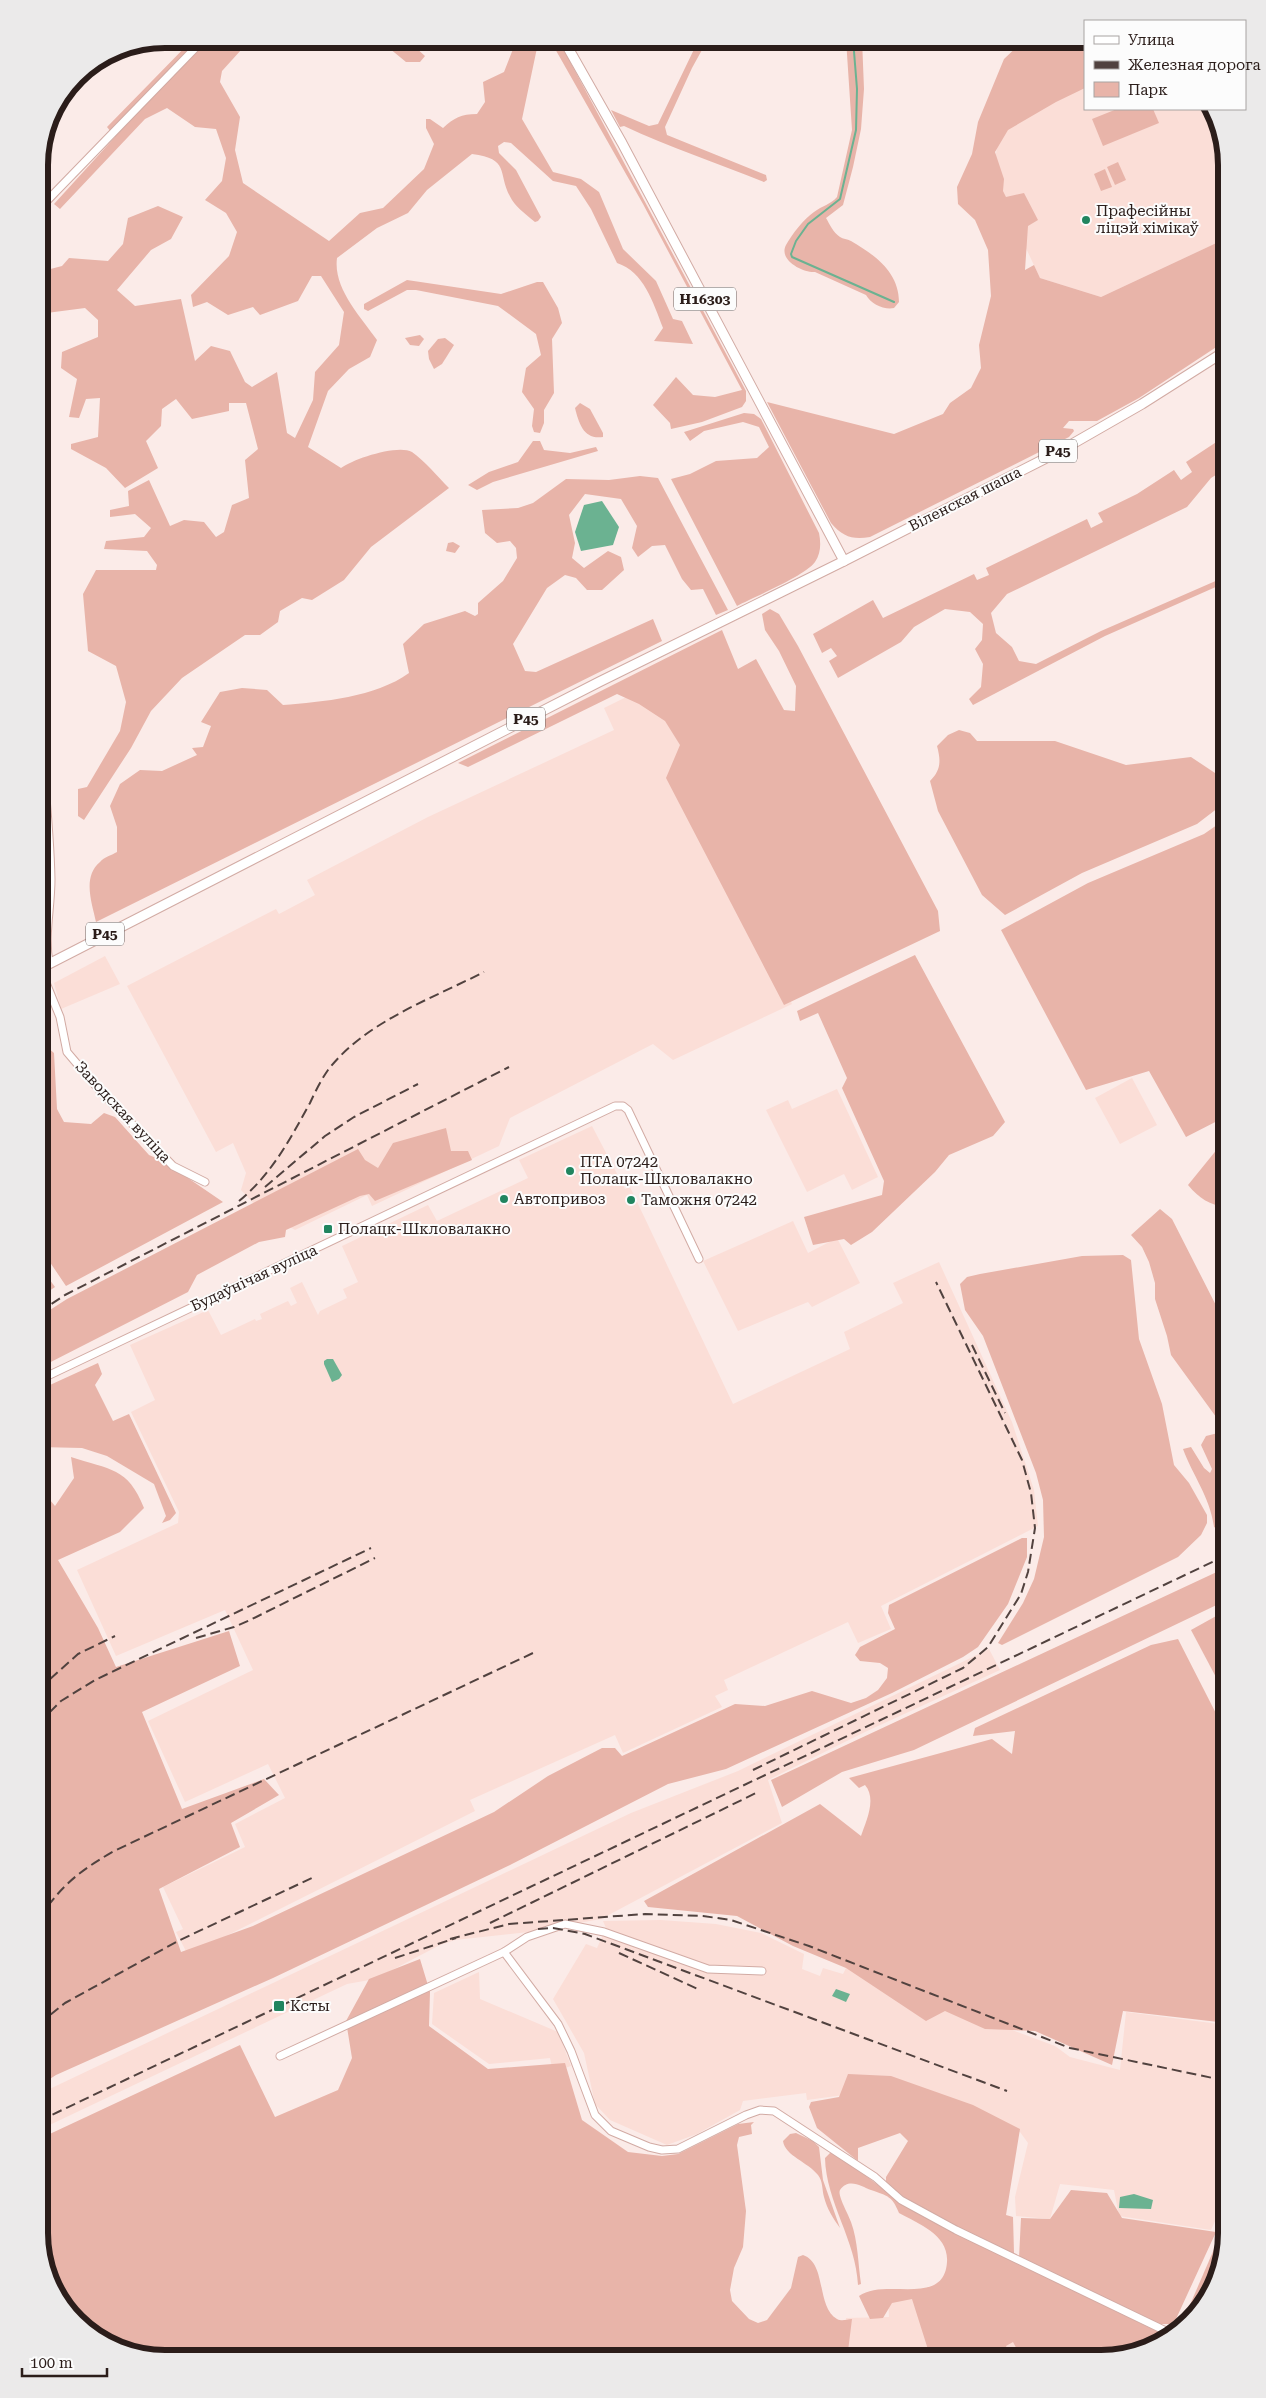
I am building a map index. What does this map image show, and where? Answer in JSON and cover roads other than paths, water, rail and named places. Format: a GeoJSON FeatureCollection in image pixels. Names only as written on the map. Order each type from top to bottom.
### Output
{"type":"FeatureCollection","features":[{"type":"Feature","properties":{"kind":"main road","name":"Н16303"},"geometry":{"type":"LineString","coordinates":[[568,48],[622,143],[844,561]]}},
{"type":"Feature","properties":{"kind":"main road","name":"Віленская шаша"},"geometry":{"type":"LineString","coordinates":[[844,561],[1104,426],[1218,356]]}},
{"type":"Feature","properties":{"kind":"main road","name":"Р45"},"geometry":{"type":"LineString","coordinates":[[49,963],[599,682],[844,561]]}},
{"type":"Feature","properties":{"kind":"street"},"geometry":{"type":"LineString","coordinates":[[48,200],[195,48]]}},
{"type":"Feature","properties":{"kind":"street"},"geometry":{"type":"LineString","coordinates":[[48,838],[51,878],[48,922]]}},
{"type":"Feature","properties":{"kind":"street"},"geometry":{"type":"LineString","coordinates":[[48,958],[49,963]]}},
{"type":"Feature","properties":{"kind":"street","name":"Заводская вуліца"},"geometry":{"type":"LineString","coordinates":[[48,988],[60,1017],[67,1052],[101,1092],[173,1166],[205,1182]]}},
{"type":"Feature","properties":{"kind":"street","name":"Будаўнічая вуліца"},"geometry":{"type":"LineString","coordinates":[[48,1376],[615,1106],[623,1106],[630,1113],[700,1259]]}},
{"type":"Feature","properties":{"kind":"street"},"geometry":{"type":"LineString","coordinates":[[280,2056],[504,1952],[527,1937],[565,1924],[604,1932],[708,1969],[762,1971]]}},
{"type":"Feature","properties":{"kind":"street"},"geometry":{"type":"LineString","coordinates":[[504,1952],[558,2024],[571,2051],[595,2115],[611,2131],[649,2147],[662,2150],[678,2149],[746,2115],[760,2110],[774,2111],[875,2177],[901,2200],[956,2230],[1166,2331]]}},
{"type":"Feature","properties":{"kind":"waterway"},"geometry":{"type":"LineString","coordinates":[[854,48],[857,89],[856,130],[840,199],[808,224],[796,241],[791,254],[792,257],[894,302]]}},
{"type":"Feature","properties":{"kind":"railway"},"geometry":{"type":"LineString","coordinates":[[239,1201],[251,1191],[271,1168],[295,1130],[325,1074],[343,1053],[361,1038],[400,1013],[484,972]]}},
{"type":"Feature","properties":{"kind":"railway"},"geometry":{"type":"LineString","coordinates":[[48,1306],[65,1295],[509,1067]]}},
{"type":"Feature","properties":{"kind":"railway"},"geometry":{"type":"LineString","coordinates":[[265,1187],[325,1136],[354,1117],[418,1084]]}},
{"type":"Feature","properties":{"kind":"railway"},"geometry":{"type":"LineString","coordinates":[[753,1770],[963,1668],[988,1647],[1021,1594],[1028,1572],[1035,1528],[1031,1493],[1022,1460],[936,1282]]}},
{"type":"Feature","properties":{"kind":"railway"},"geometry":{"type":"LineString","coordinates":[[972,1345],[1005,1413]]}},
{"type":"Feature","properties":{"kind":"railway"},"geometry":{"type":"LineString","coordinates":[[48,1714],[61,1701],[95,1680],[371,1548]]}},
{"type":"Feature","properties":{"kind":"railway"},"geometry":{"type":"LineString","coordinates":[[196,1638],[234,1627],[250,1620],[375,1558]]}},
{"type":"Feature","properties":{"kind":"railway"},"geometry":{"type":"LineString","coordinates":[[48,2117],[1218,1559]]}},
{"type":"Feature","properties":{"kind":"railway"},"geometry":{"type":"LineString","coordinates":[[48,1681],[78,1654],[115,1636]]}},
{"type":"Feature","properties":{"kind":"railway"},"geometry":{"type":"LineString","coordinates":[[48,1906],[72,1880],[114,1851],[533,1653]]}},
{"type":"Feature","properties":{"kind":"railway"},"geometry":{"type":"LineString","coordinates":[[490,1923],[756,1793]]}},
{"type":"Feature","properties":{"kind":"railway"},"geometry":{"type":"LineString","coordinates":[[48,2017],[65,2003],[180,1940],[314,1877]]}},
{"type":"Feature","properties":{"kind":"railway"},"geometry":{"type":"LineString","coordinates":[[450,1939],[509,1924],[645,1914],[703,1916],[731,1920],[809,1946],[1070,2048],[1218,2079]]}},
{"type":"Feature","properties":{"kind":"railway"},"geometry":{"type":"LineString","coordinates":[[538,1929],[553,1928],[585,1934],[1007,2091]]}},
{"type":"Feature","properties":{"kind":"railway"},"geometry":{"type":"LineString","coordinates":[[395,1958],[456,1938]]}},
{"type":"Feature","properties":{"kind":"railway"},"geometry":{"type":"LineString","coordinates":[[619,1953],[700,1990]]}},
{"type":"Feature","properties":{"kind":"place","name":"Прафесійны ліцэй хімікаў"},"geometry":{"type":"Point","coordinates":[1086,220]}},
{"type":"Feature","properties":{"kind":"place","name":"ПТА 07242 Полацк-Шкловалакно"},"geometry":{"type":"Point","coordinates":[570,1171]}},
{"type":"Feature","properties":{"kind":"place","name":"Автопривоз"},"geometry":{"type":"Point","coordinates":[504,1199]}},
{"type":"Feature","properties":{"kind":"place","name":"Таможня 07242"},"geometry":{"type":"Point","coordinates":[631,1200]}},
{"type":"Feature","properties":{"kind":"place","name":"Полацк-Шкловалакно"},"geometry":{"type":"Point","coordinates":[328,1229]}},
{"type":"Feature","properties":{"kind":"place","name":"Ксты"},"geometry":{"type":"Point","coordinates":[279,2006]}}]}
